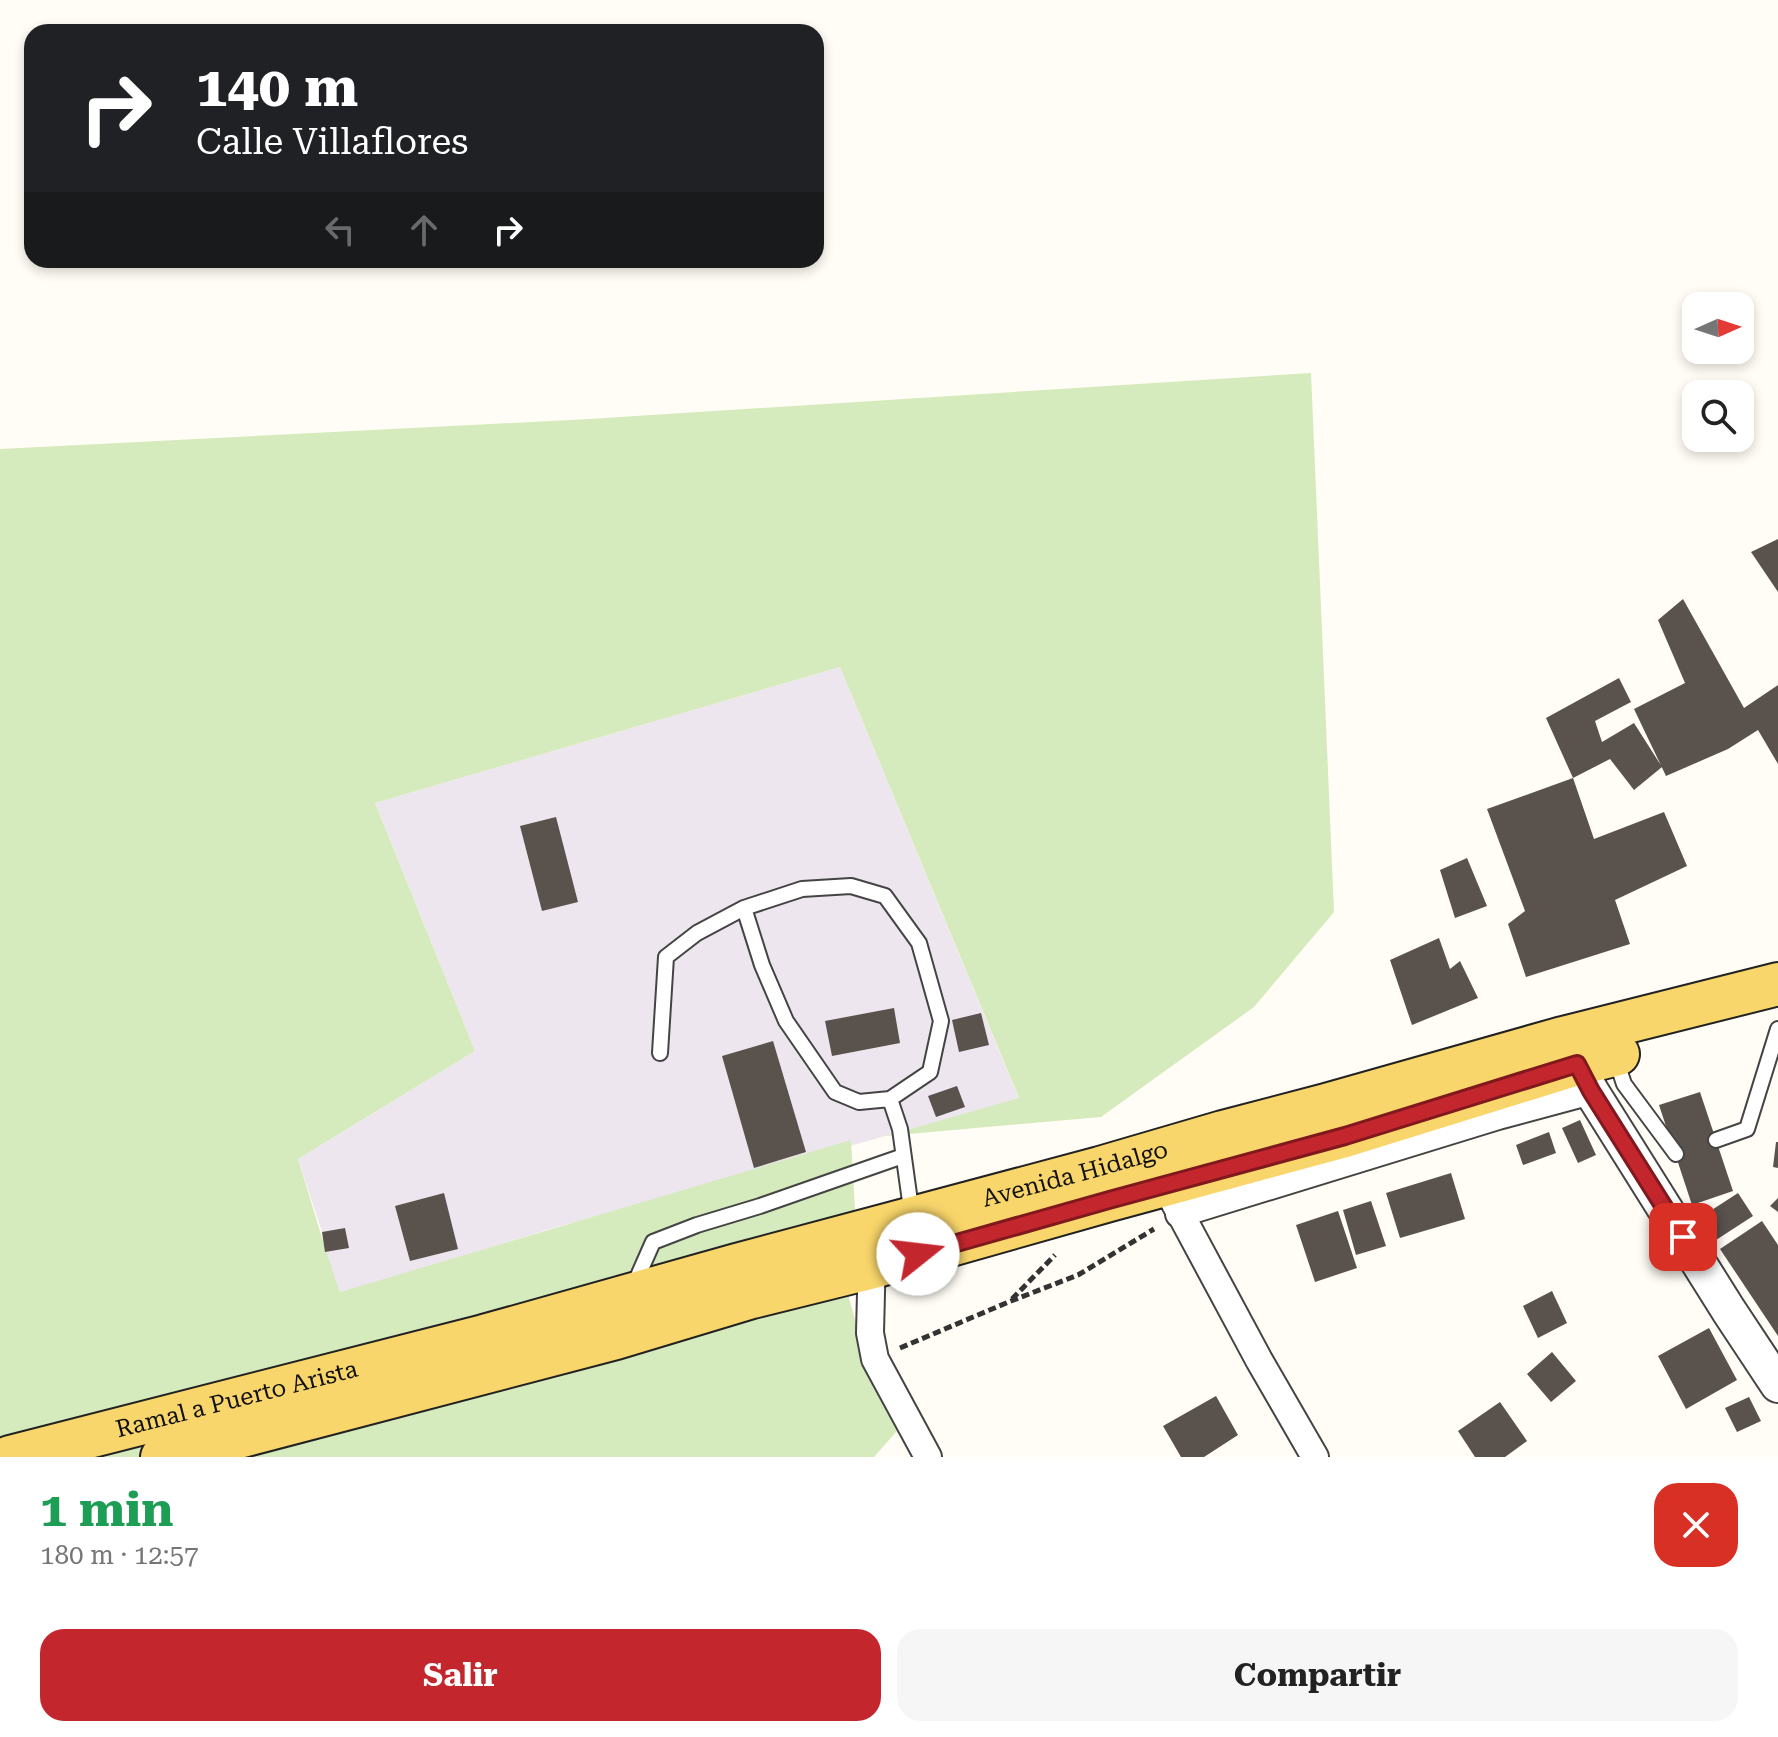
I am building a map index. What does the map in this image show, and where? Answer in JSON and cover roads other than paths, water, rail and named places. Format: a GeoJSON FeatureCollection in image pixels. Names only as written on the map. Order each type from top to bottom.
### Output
{"type":"FeatureCollection","features":[{"type":"Feature","properties":{"kind":"main road","name":"Avenida Hidalgo"},"geometry":{"type":"LineString","coordinates":[[915,1236],[1172,1199],[1345,1136],[1777,993]]}},
{"type":"Feature","properties":{"kind":"main road","name":"Avenida Hidalgo"},"geometry":{"type":"LineString","coordinates":[[380,1381],[630,1296],[872,1248],[915,1236],[1100,1168],[1223,1132],[1326,1105],[1590,1055]]}},
{"type":"Feature","properties":{"kind":"main road","name":"Avenida Hidalgo"},"geometry":{"type":"LineString","coordinates":[[380,1381],[616,1338],[752,1297],[872,1248]]}},
{"type":"Feature","properties":{"kind":"main road","name":"Ramal a Puerto Arista"},"geometry":{"type":"LineString","coordinates":[[10,1457],[380,1381]]}},
{"type":"Feature","properties":{"kind":"main road","name":"Ramal a Puerto Arista"},"geometry":{"type":"LineString","coordinates":[[162,1457],[380,1381]]}},
{"type":"Feature","properties":{"kind":"street"},"geometry":{"type":"LineString","coordinates":[[1590,1055],[1721,1298],[1778,1385]]}},
{"type":"Feature","properties":{"kind":"street"},"geometry":{"type":"LineString","coordinates":[[1172,1199],[1315,1457]]}},
{"type":"Feature","properties":{"kind":"street"},"geometry":{"type":"LineString","coordinates":[[872,1248],[870,1333],[875,1359],[928,1457]]}},
{"type":"Feature","properties":{"kind":"lane"},"geometry":{"type":"LineString","coordinates":[[660,1053],[666,957],[697,933],[744,908],[802,889],[851,886],[885,896],[919,943],[941,1021],[930,1072],[890,1099],[859,1102],[835,1092],[786,1021],[762,965],[744,908]]}},
{"type":"Feature","properties":{"kind":"lane"},"geometry":{"type":"LineString","coordinates":[[1716,1140],[1747,1129],[1778,1029]]}},
{"type":"Feature","properties":{"kind":"lane"},"geometry":{"type":"LineString","coordinates":[[1590,1055],[1624,1084],[1676,1154]]}},
{"type":"Feature","properties":{"kind":"lane"},"geometry":{"type":"LineString","coordinates":[[890,1099],[900,1129],[915,1236]]}},
{"type":"Feature","properties":{"kind":"lane"},"geometry":{"type":"LineString","coordinates":[[630,1296],[653,1242],[903,1156]]}}]}
